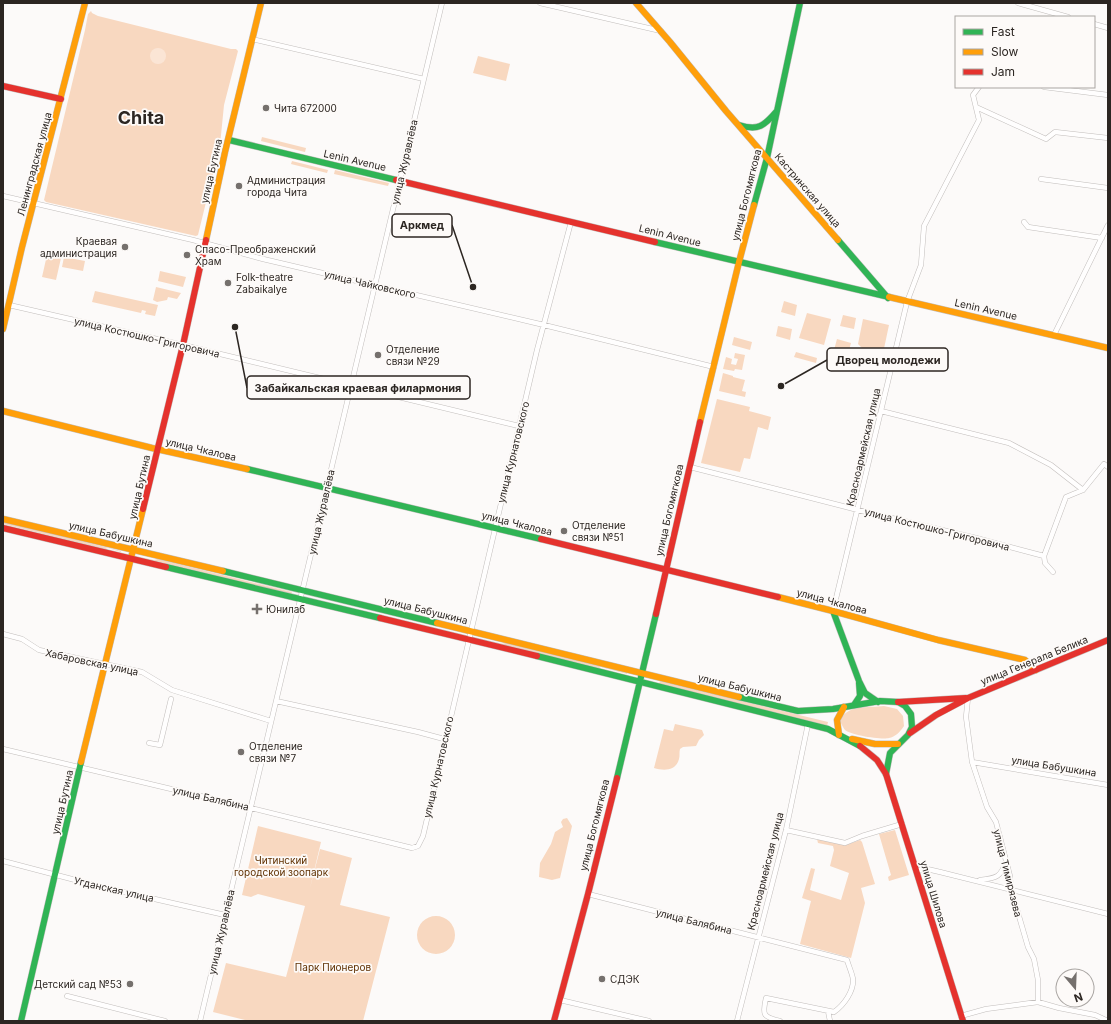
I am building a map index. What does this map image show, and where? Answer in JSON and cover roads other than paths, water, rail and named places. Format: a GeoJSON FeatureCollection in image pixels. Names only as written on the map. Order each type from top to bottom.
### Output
{"type":"FeatureCollection","features":[{"type":"Feature","properties":{"kind":"main road","name":"Ленинградская улица"},"geometry":{"type":"LineString","coordinates":[[3,329],[85,3]]}},
{"type":"Feature","properties":{"kind":"main road","name":"улица Бутина"},"geometry":{"type":"LineString","coordinates":[[21,1021],[54,874],[183,345],[228,140],[261,3]]}},
{"type":"Feature","properties":{"kind":"main road","name":"Кастринская улица"},"geometry":{"type":"LineString","coordinates":[[636,3],[888,298]]}},
{"type":"Feature","properties":{"kind":"main road","name":"улица Богомягкова"},"geometry":{"type":"LineString","coordinates":[[554,1021],[588,894],[642,674],[665,570],[739,262],[767,158],[800,3]]}},
{"type":"Feature","properties":{"kind":"main road"},"geometry":{"type":"LineString","coordinates":[[3,86],[61,99]]}},
{"type":"Feature","properties":{"kind":"main road"},"geometry":{"type":"LineString","coordinates":[[738,124],[748,128],[757,128],[764,125],[778,110]]}},
{"type":"Feature","properties":{"kind":"main road","name":"Lenin Avenue"},"geometry":{"type":"LineString","coordinates":[[228,140],[888,298],[1108,348]]}},
{"type":"Feature","properties":{"kind":"main road","name":"улица Чкалова"},"geometry":{"type":"LineString","coordinates":[[3,411],[158,450],[495,528],[833,611],[938,640],[1025,660],[1036,670]]}},
{"type":"Feature","properties":{"kind":"main road","name":"улица Бабушкина"},"geometry":{"type":"LineString","coordinates":[[3,518],[798,712],[878,702],[968,698]]}},
{"type":"Feature","properties":{"kind":"main road","name":"улица Бабушкина"},"geometry":{"type":"LineString","coordinates":[[3,528],[640,682],[828,729],[840,735]]}},
{"type":"Feature","properties":{"kind":"main road"},"geometry":{"type":"LineString","coordinates":[[833,611],[859,681],[865,693],[878,702]]}},
{"type":"Feature","properties":{"kind":"main road","name":"улица Генерала Белика"},"geometry":{"type":"LineString","coordinates":[[968,698],[1108,640]]}},
{"type":"Feature","properties":{"kind":"main road"},"geometry":{"type":"LineString","coordinates":[[854,705],[860,696],[859,681]]}},
{"type":"Feature","properties":{"kind":"main road"},"geometry":{"type":"LineString","coordinates":[[886,774],[891,752],[898,744],[910,733],[936,715],[968,698]]}},
{"type":"Feature","properties":{"kind":"main road"},"geometry":{"type":"LineString","coordinates":[[898,702],[905,705],[911,714],[912,726],[910,733]]}},
{"type":"Feature","properties":{"kind":"main road"},"geometry":{"type":"LineString","coordinates":[[844,707],[837,720],[840,735],[878,746],[898,744]]}},
{"type":"Feature","properties":{"kind":"main road","name":"улица Шилова"},"geometry":{"type":"LineString","coordinates":[[840,735],[876,758],[886,774],[962,1018]]}},
{"type":"Feature","properties":{"kind":"street","name":"улица Журавлёва"},"geometry":{"type":"LineString","coordinates":[[200,1021],[442,3]]}},
{"type":"Feature","properties":{"kind":"street"},"geometry":{"type":"LineString","coordinates":[[540,3],[661,31]]}},
{"type":"Feature","properties":{"kind":"street"},"geometry":{"type":"LineString","coordinates":[[1018,3],[1064,16]]}},
{"type":"Feature","properties":{"kind":"street"},"geometry":{"type":"LineString","coordinates":[[1095,24],[1108,28]]}},
{"type":"Feature","properties":{"kind":"street"},"geometry":{"type":"LineString","coordinates":[[252,39],[424,79]]}},
{"type":"Feature","properties":{"kind":"street","name":"Красноармейская улица"},"geometry":{"type":"LineString","coordinates":[[833,611],[907,302],[921,265],[924,226],[979,120],[973,95],[978,88]]}},
{"type":"Feature","properties":{"kind":"street"},"geometry":{"type":"LineString","coordinates":[[1052,88],[1108,95]]}},
{"type":"Feature","properties":{"kind":"street"},"geometry":{"type":"LineString","coordinates":[[976,107],[1046,139],[1055,132],[1108,138]]}},
{"type":"Feature","properties":{"kind":"street"},"geometry":{"type":"LineString","coordinates":[[1041,179],[1108,188]]}},
{"type":"Feature","properties":{"kind":"street","name":"улица Чайковского"},"geometry":{"type":"LineString","coordinates":[[3,196],[714,367]]}},
{"type":"Feature","properties":{"kind":"street","name":"улица Курнатовского"},"geometry":{"type":"LineString","coordinates":[[418,846],[421,842],[444,739],[519,426],[571,222]]}},
{"type":"Feature","properties":{"kind":"street"},"geometry":{"type":"LineString","coordinates":[[1024,222],[1028,227],[1102,238]]}},
{"type":"Feature","properties":{"kind":"street"},"geometry":{"type":"LineString","coordinates":[[1054,335],[1108,225]]}},
{"type":"Feature","properties":{"kind":"street","name":"улица Костюшко-Григоровича"},"geometry":{"type":"LineString","coordinates":[[9,305],[437,405],[519,426]]}},
{"type":"Feature","properties":{"kind":"street"},"geometry":{"type":"LineString","coordinates":[[882,411],[1009,443],[1051,465],[1083,490]]}},
{"type":"Feature","properties":{"kind":"street"},"geometry":{"type":"LineString","coordinates":[[1053,572],[1045,563],[1044,556],[1066,497],[1083,490],[1107,464]]}},
{"type":"Feature","properties":{"kind":"street","name":"улица Костюшко-Григоровича"},"geometry":{"type":"LineString","coordinates":[[690,467],[1044,556]]}},
{"type":"Feature","properties":{"kind":"street","name":"Хабаровская улица"},"geometry":{"type":"LineString","coordinates":[[3,634],[22,639],[39,650],[106,663],[142,672],[172,690],[271,721]]}},
{"type":"Feature","properties":{"kind":"street","name":"улица Тимирязева"},"geometry":{"type":"LineString","coordinates":[[968,698],[966,717],[972,762],[987,807],[996,822],[1010,876],[1011,889],[1028,946],[1034,959],[1038,980],[1038,1002]]}},
{"type":"Feature","properties":{"kind":"street"},"geometry":{"type":"LineString","coordinates":[[149,743],[160,745],[171,699]]}},
{"type":"Feature","properties":{"kind":"street"},"geometry":{"type":"LineString","coordinates":[[276,700],[444,739]]}},
{"type":"Feature","properties":{"kind":"street","name":"Красноармейская улица"},"geometry":{"type":"LineString","coordinates":[[737,1021],[786,830],[808,724]]}},
{"type":"Feature","properties":{"kind":"street","name":"улица Балябина"},"geometry":{"type":"LineString","coordinates":[[3,749],[412,848],[418,846]]}},
{"type":"Feature","properties":{"kind":"street","name":"улица Бабушкина"},"geometry":{"type":"LineString","coordinates":[[972,762],[1108,785]]}},
{"type":"Feature","properties":{"kind":"street"},"geometry":{"type":"LineString","coordinates":[[786,830],[845,843],[862,836],[902,824]]}},
{"type":"Feature","properties":{"kind":"street"},"geometry":{"type":"LineString","coordinates":[[977,881],[997,877],[1001,873],[1006,861]]}},
{"type":"Feature","properties":{"kind":"street","name":"Угданская улица"},"geometry":{"type":"LineString","coordinates":[[3,862],[102,887],[225,914]]}},
{"type":"Feature","properties":{"kind":"street"},"geometry":{"type":"LineString","coordinates":[[916,871],[927,869],[1108,914]]}},
{"type":"Feature","properties":{"kind":"street","name":"улица Балябина"},"geometry":{"type":"LineString","coordinates":[[588,894],[848,960],[849,971],[852,976],[852,988],[846,1000],[837,1010],[834,1012],[828,1011]]}},
{"type":"Feature","properties":{"kind":"street"},"geometry":{"type":"LineString","coordinates":[[67,996],[165,1021]]}},
{"type":"Feature","properties":{"kind":"street"},"geometry":{"type":"LineString","coordinates":[[780,1021],[765,1016],[763,1011],[766,998],[828,1011],[830,1021]]}},
{"type":"Feature","properties":{"kind":"street"},"geometry":{"type":"LineString","coordinates":[[560,1000],[649,1021]]}},
{"type":"Feature","properties":{"kind":"street"},"geometry":{"type":"LineString","coordinates":[[962,1018],[986,1009],[1038,1002],[1095,1015],[1108,1020]]}},
{"type":"Feature","properties":{"kind":"place","name":"Чита 672000"},"geometry":{"type":"Point","coordinates":[266,108]}},
{"type":"Feature","properties":{"kind":"place","name":"Администрация города Чита"},"geometry":{"type":"Point","coordinates":[239,186]}},
{"type":"Feature","properties":{"kind":"place","name":"Краевая администрация"},"geometry":{"type":"Point","coordinates":[125,247]}},
{"type":"Feature","properties":{"kind":"place","name":"Спасо-Преображенский Храм"},"geometry":{"type":"Point","coordinates":[187,255]}},
{"type":"Feature","properties":{"kind":"place","name":"Folk-theatre Zabaikalye"},"geometry":{"type":"Point","coordinates":[228,283]}},
{"type":"Feature","properties":{"kind":"place","name":"Аркмед"},"geometry":{"type":"Point","coordinates":[473,287]}},
{"type":"Feature","properties":{"kind":"place","name":"Забайкальская краевая филармония"},"geometry":{"type":"Point","coordinates":[235,327]}},
{"type":"Feature","properties":{"kind":"place","name":"Отделение связи №29"},"geometry":{"type":"Point","coordinates":[378,355]}},
{"type":"Feature","properties":{"kind":"place","name":"Дворец молодежи"},"geometry":{"type":"Point","coordinates":[781,386]}},
{"type":"Feature","properties":{"kind":"place","name":"Отделение связи №51"},"geometry":{"type":"Point","coordinates":[564,531]}},
{"type":"Feature","properties":{"kind":"place","name":"Юнилаб"},"geometry":{"type":"Point","coordinates":[257,609]}},
{"type":"Feature","properties":{"kind":"place","name":"Отделение связи №7"},"geometry":{"type":"Point","coordinates":[241,752]}},
{"type":"Feature","properties":{"kind":"place","name":"СДЭК"},"geometry":{"type":"Point","coordinates":[602,979]}},
{"type":"Feature","properties":{"kind":"place","name":"Детский сад №53"},"geometry":{"type":"Point","coordinates":[130,984]}},
{"type":"Feature","properties":{"kind":"district","name":"Chita"},"geometry":{"type":"Point","coordinates":[141,117]}},
{"type":"Feature","properties":{"kind":"park label","name":"Читинский городской зоопарк"},"geometry":{"type":"Point","coordinates":[281,866]}},
{"type":"Feature","properties":{"kind":"park label","name":"Парк Пионеров"},"geometry":{"type":"Point","coordinates":[333,967]}}]}
